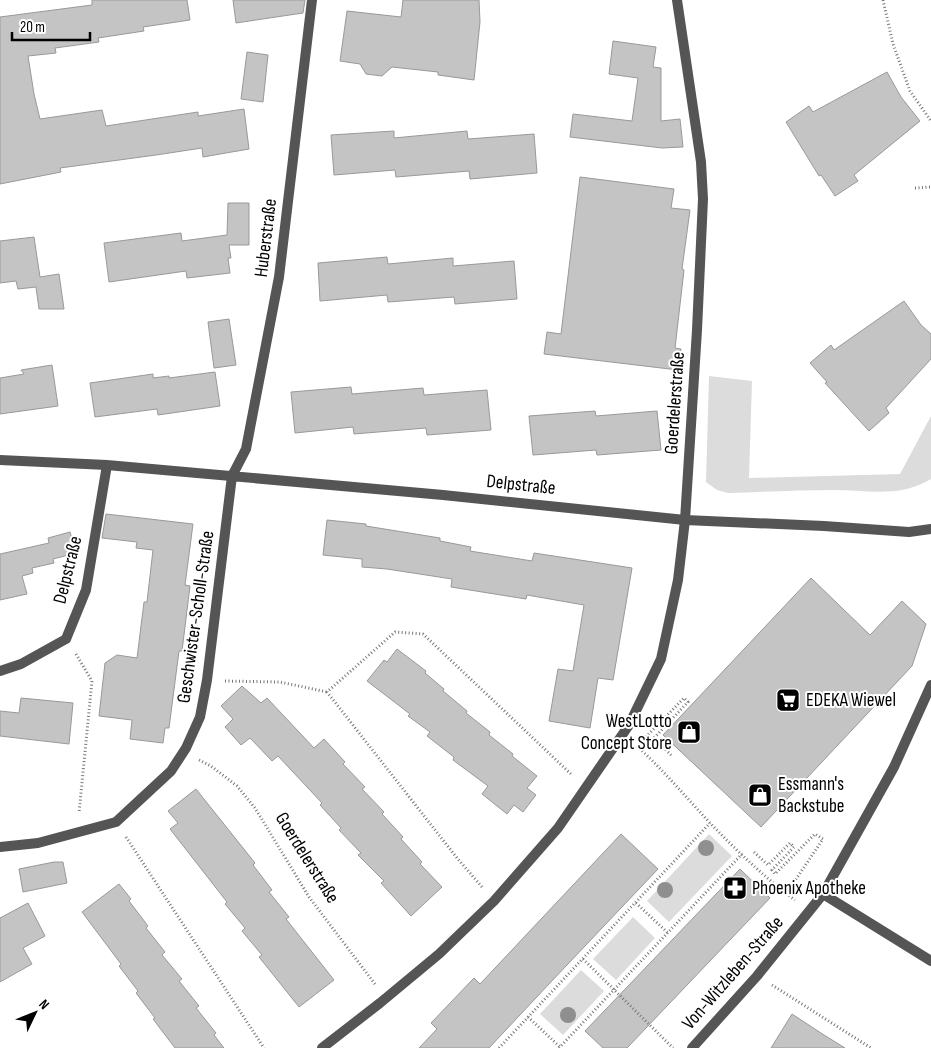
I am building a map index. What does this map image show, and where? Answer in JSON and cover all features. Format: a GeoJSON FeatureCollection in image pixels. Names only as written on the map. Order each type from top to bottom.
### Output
{"type":"FeatureCollection","features":[{"type":"Feature","properties":{"kind":"street","name":"Huberstraße"},"geometry":{"type":"LineString","coordinates":[[232,476],[246,449],[279,277],[312,0]]}},
{"type":"Feature","properties":{"kind":"street","name":"Goerdelerstraße"},"geometry":{"type":"LineString","coordinates":[[322,1048],[440,954],[494,901],[558,828],[629,725],[661,659],[678,580],[686,520],[703,199],[701,162],[677,0]]}},
{"type":"Feature","properties":{"kind":"street","name":"Delpstraße"},"geometry":{"type":"LineString","coordinates":[[0,460],[232,476],[686,520],[908,532],[931,529]]}},
{"type":"Feature","properties":{"kind":"street","name":"Delpstraße"},"geometry":{"type":"LineString","coordinates":[[66,639],[86,590],[107,466]]}},
{"type":"Feature","properties":{"kind":"street","name":"Geschwister-Scholl-Straße"},"geometry":{"type":"LineString","coordinates":[[0,847],[38,843],[116,822],[171,771],[200,717],[207,680],[232,476]]}},
{"type":"Feature","properties":{"kind":"street"},"geometry":{"type":"LineString","coordinates":[[0,671],[21,664],[66,639]]}},
{"type":"Feature","properties":{"kind":"street","name":"Von-Witzleben-Straße"},"geometry":{"type":"LineString","coordinates":[[692,1048],[757,976],[823,894],[894,767],[931,685]]}},
{"type":"Feature","properties":{"kind":"street"},"geometry":{"type":"LineString","coordinates":[[823,894],[931,961]]}},
{"type":"Feature","properties":{"kind":"path"},"geometry":{"type":"LineString","coordinates":[[882,0],[893,44],[910,91],[931,121]]}},
{"type":"Feature","properties":{"kind":"path"},"geometry":{"type":"LineString","coordinates":[[915,188],[931,187]]}},
{"type":"Feature","properties":{"kind":"path"},"geometry":{"type":"LineString","coordinates":[[327,692],[395,632],[423,634],[586,788]]}},
{"type":"Feature","properties":{"kind":"path"},"geometry":{"type":"LineString","coordinates":[[66,639],[92,681],[77,833]]}},
{"type":"Feature","properties":{"kind":"path"},"geometry":{"type":"LineString","coordinates":[[207,680],[280,682],[327,692],[494,901]]}},
{"type":"Feature","properties":{"kind":"path"},"geometry":{"type":"LineString","coordinates":[[638,746],[684,698],[688,702],[654,738],[672,756]]}},
{"type":"Feature","properties":{"kind":"path","name":"Goerdelerstraße"},"geometry":{"type":"LineString","coordinates":[[183,751],[211,766],[238,786],[255,808],[308,897],[386,998]]}},
{"type":"Feature","properties":{"kind":"path"},"geometry":{"type":"LineString","coordinates":[[645,753],[661,768],[710,823],[770,881],[809,911]]}},
{"type":"Feature","properties":{"kind":"path"},"geometry":{"type":"LineString","coordinates":[[116,822],[264,1048]]}},
{"type":"Feature","properties":{"kind":"path"},"geometry":{"type":"LineString","coordinates":[[499,1048],[710,823]]}},
{"type":"Feature","properties":{"kind":"path"},"geometry":{"type":"LineString","coordinates":[[754,852],[768,865],[790,843],[794,847],[772,870],[775,874],[814,834],[823,839],[786,894]]}},
{"type":"Feature","properties":{"kind":"path"},"geometry":{"type":"LineString","coordinates":[[528,1017],[559,1048],[742,854]]}},
{"type":"Feature","properties":{"kind":"path"},"geometry":{"type":"LineString","coordinates":[[636,903],[668,933]]}},
{"type":"Feature","properties":{"kind":"path"},"geometry":{"type":"LineString","coordinates":[[583,959],[674,1048]]}},
{"type":"Feature","properties":{"kind":"path"},"geometry":{"type":"LineString","coordinates":[[757,976],[870,1048]]}},
{"type":"Feature","properties":{"kind":"shaded area"},"geometry":{"type":"Polygon","coordinates":[[[709,376],[752,381],[749,478],[900,474],[931,416],[931,479],[907,489],[883,492],[820,490],[728,493],[717,490],[706,482],[709,376]]]}},
{"type":"Feature","properties":{"kind":"shaded area"},"geometry":{"type":"Polygon","coordinates":[[[709,834],[732,856],[669,922],[647,901],[709,834]]]}},
{"type":"Feature","properties":{"kind":"shaded area"},"geometry":{"type":"Polygon","coordinates":[[[633,917],[655,938],[616,980],[593,959],[633,917]]]}},
{"type":"Feature","properties":{"kind":"shaded area"},"geometry":{"type":"Polygon","coordinates":[[[581,970],[604,991],[563,1035],[540,1014],[581,970]]]}},
{"type":"Feature","properties":{"kind":"building"},"geometry":{"type":"Polygon","coordinates":[[[92,0],[187,0],[190,20],[143,27],[144,31],[98,38],[99,42],[55,48],[56,53],[28,56],[40,119],[102,110],[106,126],[198,112],[198,116],[244,109],[249,149],[203,157],[202,148],[60,168],[61,172],[0,184],[0,17],[92,5],[92,0]]]}},
{"type":"Feature","properties":{"kind":"building"},"geometry":{"type":"Polygon","coordinates":[[[233,0],[305,0],[303,13],[236,23],[233,0]]]}},
{"type":"Feature","properties":{"kind":"building"},"geometry":{"type":"Polygon","coordinates":[[[403,0],[479,0],[480,22],[474,80],[438,75],[438,72],[392,67],[382,76],[366,74],[360,64],[340,61],[347,11],[401,17],[403,0]]]}},
{"type":"Feature","properties":{"kind":"building"},"geometry":{"type":"Polygon","coordinates":[[[613,41],[656,47],[653,67],[661,68],[661,121],[680,119],[683,147],[662,148],[570,137],[573,114],[632,121],[638,78],[609,74],[613,41]]]}},
{"type":"Feature","properties":{"kind":"building"},"geometry":{"type":"Polygon","coordinates":[[[247,52],[268,55],[263,102],[241,99],[247,52]]]}},
{"type":"Feature","properties":{"kind":"building"},"geometry":{"type":"Polygon","coordinates":[[[887,72],[901,97],[920,121],[854,175],[858,181],[835,196],[821,175],[819,176],[786,122],[809,106],[813,112],[887,72]]]}},
{"type":"Feature","properties":{"kind":"building"},"geometry":{"type":"Polygon","coordinates":[[[394,131],[394,138],[467,131],[468,139],[534,134],[537,173],[470,179],[469,171],[396,177],[395,170],[334,175],[331,135],[394,131]]]}},
{"type":"Feature","properties":{"kind":"building"},"geometry":{"type":"Polygon","coordinates":[[[580,177],[674,189],[671,208],[690,210],[682,269],[684,270],[675,348],[681,349],[678,370],[544,354],[547,332],[561,334],[580,177]]]}},
{"type":"Feature","properties":{"kind":"building"},"geometry":{"type":"Polygon","coordinates":[[[228,203],[249,203],[249,245],[229,245],[231,258],[228,258],[230,273],[187,278],[186,271],[109,282],[104,243],[181,233],[182,241],[227,235],[228,203]]]}},
{"type":"Feature","properties":{"kind":"building"},"geometry":{"type":"Polygon","coordinates":[[[34,237],[40,277],[59,274],[64,309],[39,309],[36,287],[18,289],[16,281],[0,283],[0,241],[34,237]]]}},
{"type":"Feature","properties":{"kind":"building"},"geometry":{"type":"Polygon","coordinates":[[[387,257],[388,264],[453,258],[453,266],[514,261],[517,299],[455,304],[454,297],[388,302],[387,295],[320,301],[318,263],[387,257]]]}},
{"type":"Feature","properties":{"kind":"building"},"geometry":{"type":"Polygon","coordinates":[[[904,301],[921,325],[931,334],[931,359],[886,408],[889,413],[869,431],[825,383],[827,382],[810,363],[831,345],[834,350],[904,301]]]}},
{"type":"Feature","properties":{"kind":"building"},"geometry":{"type":"Polygon","coordinates":[[[229,319],[236,365],[214,368],[208,322],[229,319]]]}},
{"type":"Feature","properties":{"kind":"building"},"geometry":{"type":"Polygon","coordinates":[[[52,365],[58,406],[0,414],[0,378],[24,374],[21,370],[52,365]]]}},
{"type":"Feature","properties":{"kind":"building"},"geometry":{"type":"Polygon","coordinates":[[[215,372],[220,406],[158,415],[157,409],[95,417],[90,383],[153,374],[153,378],[169,376],[169,378],[215,372]]]}},
{"type":"Feature","properties":{"kind":"building"},"geometry":{"type":"Polygon","coordinates":[[[351,387],[352,394],[423,388],[424,395],[487,390],[491,430],[427,435],[426,428],[354,434],[353,427],[295,433],[291,392],[351,387]]]}},
{"type":"Feature","properties":{"kind":"building"},"geometry":{"type":"Polygon","coordinates":[[[595,411],[596,416],[657,411],[661,450],[597,455],[596,450],[533,455],[529,416],[595,411]]]}},
{"type":"Feature","properties":{"kind":"building"},"geometry":{"type":"Polygon","coordinates":[[[106,514],[193,524],[185,585],[190,586],[182,651],[179,651],[169,728],[165,728],[163,743],[130,739],[132,720],[99,716],[105,663],[117,655],[137,658],[144,602],[147,602],[153,550],[136,548],[137,542],[102,538],[106,514]]]}},
{"type":"Feature","properties":{"kind":"building"},"geometry":{"type":"Polygon","coordinates":[[[327,520],[366,524],[366,526],[440,538],[440,541],[471,547],[470,551],[532,561],[534,553],[632,568],[613,680],[598,678],[590,728],[549,721],[558,669],[573,671],[584,605],[527,595],[526,599],[451,587],[452,579],[362,567],[362,559],[323,555],[327,520]]]}},
{"type":"Feature","properties":{"kind":"building"},"geometry":{"type":"Polygon","coordinates":[[[70,532],[76,553],[53,559],[54,563],[32,568],[33,573],[22,576],[27,594],[0,600],[0,554],[49,543],[48,538],[70,532]]]}},
{"type":"Feature","properties":{"kind":"building","name":"EDEKA Wiewel"},"geometry":{"type":"Polygon","coordinates":[[[811,578],[870,635],[902,601],[926,624],[912,666],[761,827],[663,735],[811,578]]]}},
{"type":"Feature","properties":{"kind":"building"},"geometry":{"type":"Polygon","coordinates":[[[397,649],[426,671],[425,673],[444,689],[443,691],[467,711],[466,713],[490,732],[489,735],[537,776],[527,788],[536,795],[523,812],[514,805],[507,814],[482,794],[488,786],[453,760],[454,757],[427,736],[430,732],[367,681],[384,660],[387,662],[397,649]]]}},
{"type":"Feature","properties":{"kind":"building"},"geometry":{"type":"Polygon","coordinates":[[[242,686],[261,703],[267,698],[314,748],[324,739],[345,762],[343,764],[365,787],[362,789],[384,812],[382,814],[403,837],[401,839],[422,862],[420,864],[442,887],[411,916],[381,883],[384,881],[358,855],[361,853],[339,830],[341,828],[320,805],[322,803],[278,756],[272,761],[250,738],[241,745],[225,727],[233,719],[221,706],[242,686]]]}},
{"type":"Feature","properties":{"kind":"building"},"geometry":{"type":"Polygon","coordinates":[[[21,698],[73,703],[69,744],[0,736],[0,711],[19,713],[21,698]]]}},
{"type":"Feature","properties":{"kind":"building"},"geometry":{"type":"Polygon","coordinates":[[[196,789],[255,863],[253,865],[272,890],[269,892],[289,917],[286,919],[334,980],[299,1007],[259,957],[262,955],[242,931],[245,928],[225,904],[227,902],[170,829],[178,823],[168,811],[196,789]]]}},
{"type":"Feature","properties":{"kind":"building"},"geometry":{"type":"Polygon","coordinates":[[[621,834],[658,869],[489,1048],[419,1048],[437,1029],[431,1023],[474,978],[480,984],[621,834]]]}},
{"type":"Feature","properties":{"kind":"building"},"geometry":{"type":"Polygon","coordinates":[[[63,862],[67,883],[23,892],[19,869],[63,862]]]}},
{"type":"Feature","properties":{"kind":"building"},"geometry":{"type":"Polygon","coordinates":[[[740,869],[770,898],[627,1048],[603,1048],[585,1031],[740,869]]]}},
{"type":"Feature","properties":{"kind":"building"},"geometry":{"type":"Polygon","coordinates":[[[119,884],[148,926],[146,928],[165,952],[162,955],[182,979],[179,981],[199,1006],[196,1008],[216,1033],[214,1035],[224,1048],[175,1048],[136,993],[138,991],[119,966],[121,964],[82,912],[119,884]]]}},
{"type":"Feature","properties":{"kind":"building"},"geometry":{"type":"Polygon","coordinates":[[[28,903],[45,936],[23,948],[32,964],[0,982],[0,918],[28,903]]]}},
{"type":"Feature","properties":{"kind":"building"},"geometry":{"type":"Polygon","coordinates":[[[792,1014],[824,1035],[845,1048],[771,1048],[792,1014]]]}},
{"type":"Feature","properties":{"kind":"place","name":"EDEKA Wiewel"},"geometry":{"type":"Point","coordinates":[788,700]}},
{"type":"Feature","properties":{"kind":"place","name":"WestLotto Concept Store"},"geometry":{"type":"Point","coordinates":[689,732]}},
{"type":"Feature","properties":{"kind":"place","name":"Essmann's Backstube"},"geometry":{"type":"Point","coordinates":[760,795]}},
{"type":"Feature","properties":{"kind":"place","name":"Phoenix Apotheke"},"geometry":{"type":"Point","coordinates":[735,888]}}]}
